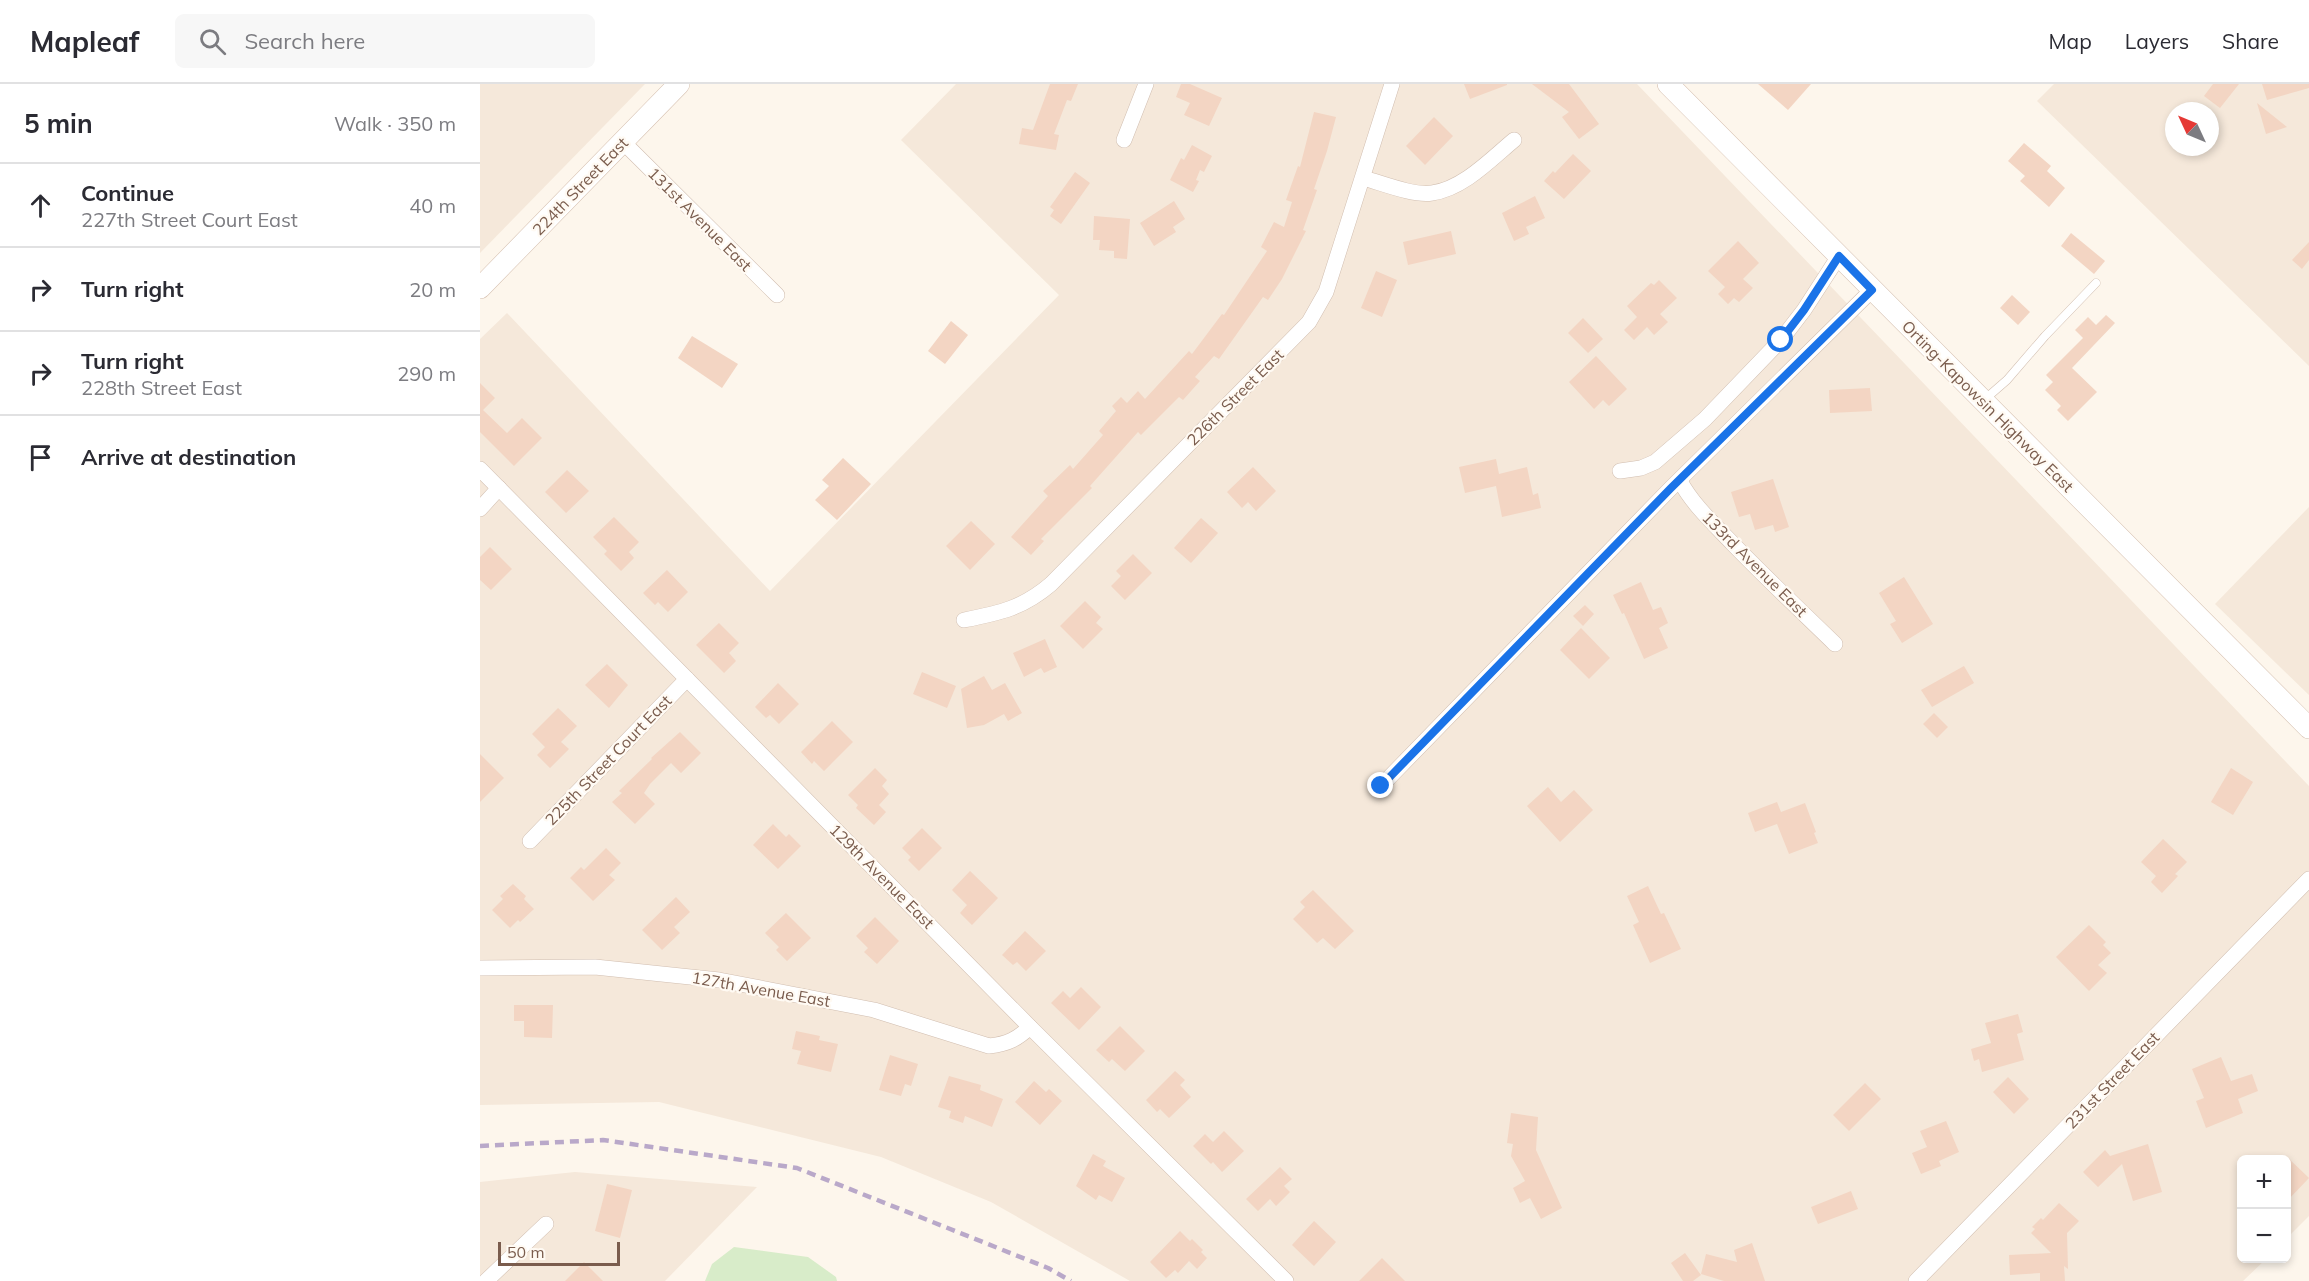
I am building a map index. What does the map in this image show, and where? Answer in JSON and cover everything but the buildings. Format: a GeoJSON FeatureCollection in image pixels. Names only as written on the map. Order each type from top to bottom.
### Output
{"type":"FeatureCollection","features":[{"type":"Feature","properties":{"kind":"main road","name":"Orting-Kapowsin Highway East"},"geometry":{"type":"LineString","coordinates":[[1668,84],[2309,728]]}},
{"type":"Feature","properties":{"kind":"main road","name":"224th Street East"},"geometry":{"type":"LineString","coordinates":[[480,288],[623,142],[672,86]]}},
{"type":"Feature","properties":{"kind":"street"},"geometry":{"type":"LineString","coordinates":[[1124,140],[1146,84]]}},
{"type":"Feature","properties":{"kind":"street","name":"226th Street East"},"geometry":{"type":"LineString","coordinates":[[964,620],[1012,609],[1044,590],[1309,322],[1326,292],[1392,84]]}},
{"type":"Feature","properties":{"kind":"street"},"geometry":{"type":"LineString","coordinates":[[1363,178],[1419,193],[1432,193],[1466,178],[1514,140]]}},
{"type":"Feature","properties":{"kind":"street","name":"131st Avenue East"},"geometry":{"type":"LineString","coordinates":[[623,142],[777,295]]}},
{"type":"Feature","properties":{"kind":"street"},"geometry":{"type":"LineString","coordinates":[[1620,471],[1641,468],[1655,462],[1705,419],[1781,340],[1804,310],[1839,256]]}},
{"type":"Feature","properties":{"kind":"street"},"geometry":{"type":"LineString","coordinates":[[1381,786],[1680,481],[1872,290]]}},
{"type":"Feature","properties":{"kind":"street","name":"129th Avenue East"},"geometry":{"type":"LineString","coordinates":[[480,469],[1030,1027],[1287,1281]]}},
{"type":"Feature","properties":{"kind":"street","name":"133rd Avenue East"},"geometry":{"type":"LineString","coordinates":[[1680,481],[1688,496],[1708,518],[1835,644]]}},
{"type":"Feature","properties":{"kind":"street"},"geometry":{"type":"LineString","coordinates":[[480,509],[499,488]]}},
{"type":"Feature","properties":{"kind":"street","name":"225th Street Court East"},"geometry":{"type":"LineString","coordinates":[[530,841],[687,679]]}},
{"type":"Feature","properties":{"kind":"street","name":"231st Street East"},"geometry":{"type":"LineString","coordinates":[[1916,1281],[2309,879]]}},
{"type":"Feature","properties":{"kind":"street","name":"127th Avenue East"},"geometry":{"type":"LineString","coordinates":[[480,968],[595,967],[718,980],[874,1010],[989,1046],[1002,1045],[1016,1040],[1030,1027]]}},
{"type":"Feature","properties":{"kind":"street"},"geometry":{"type":"LineString","coordinates":[[486,1281],[546,1224]]}},
{"type":"Feature","properties":{"kind":"lane"},"geometry":{"type":"LineString","coordinates":[[1983,401],[2007,380],[2096,283]]}},
{"type":"Feature","properties":{"kind":"shaded area"},"geometry":{"type":"Polygon","coordinates":[[[480,84],[645,84],[480,253],[480,84]]]}},
{"type":"Feature","properties":{"kind":"shaded area"},"geometry":{"type":"Polygon","coordinates":[[[956,84],[1637,84],[2309,786],[2309,1216],[2291,1234],[2291,1155],[2237,1155],[2237,1263],[2262,1263],[2243,1281],[1130,1281],[991,1202],[881,1157],[659,1102],[480,1105],[480,339],[507,313],[770,591],[1059,295],[901,140],[956,84]]]}},
{"type":"Feature","properties":{"kind":"shaded area"},"geometry":{"type":"Polygon","coordinates":[[[2054,84],[2309,84],[2309,366],[2037,101],[2054,84]]]}},
{"type":"Feature","properties":{"kind":"shaded area"},"geometry":{"type":"Polygon","coordinates":[[[2309,507],[2309,695],[2215,604],[2309,507]]]}},
{"type":"Feature","properties":{"kind":"shaded area"},"geometry":{"type":"Polygon","coordinates":[[[575,1172],[757,1187],[665,1281],[480,1281],[480,1182],[575,1172]]]}},
{"type":"Feature","properties":{"kind":"green space"},"geometry":{"type":"Polygon","coordinates":[[[734,1247],[808,1257],[836,1277],[837,1281],[705,1281],[712,1264],[734,1247]]]}},
{"type":"Feature","properties":{"kind":"railway"},"geometry":{"type":"LineString","coordinates":[[480,1146],[603,1140],[797,1168],[1048,1268],[1071,1281]]}},
{"type":"Feature","properties":{"kind":"route"},"geometry":{"type":"LineString","coordinates":[[1381,786],[1671,488],[1872,290],[1839,256],[1804,310],[1781,340]]}}]}
